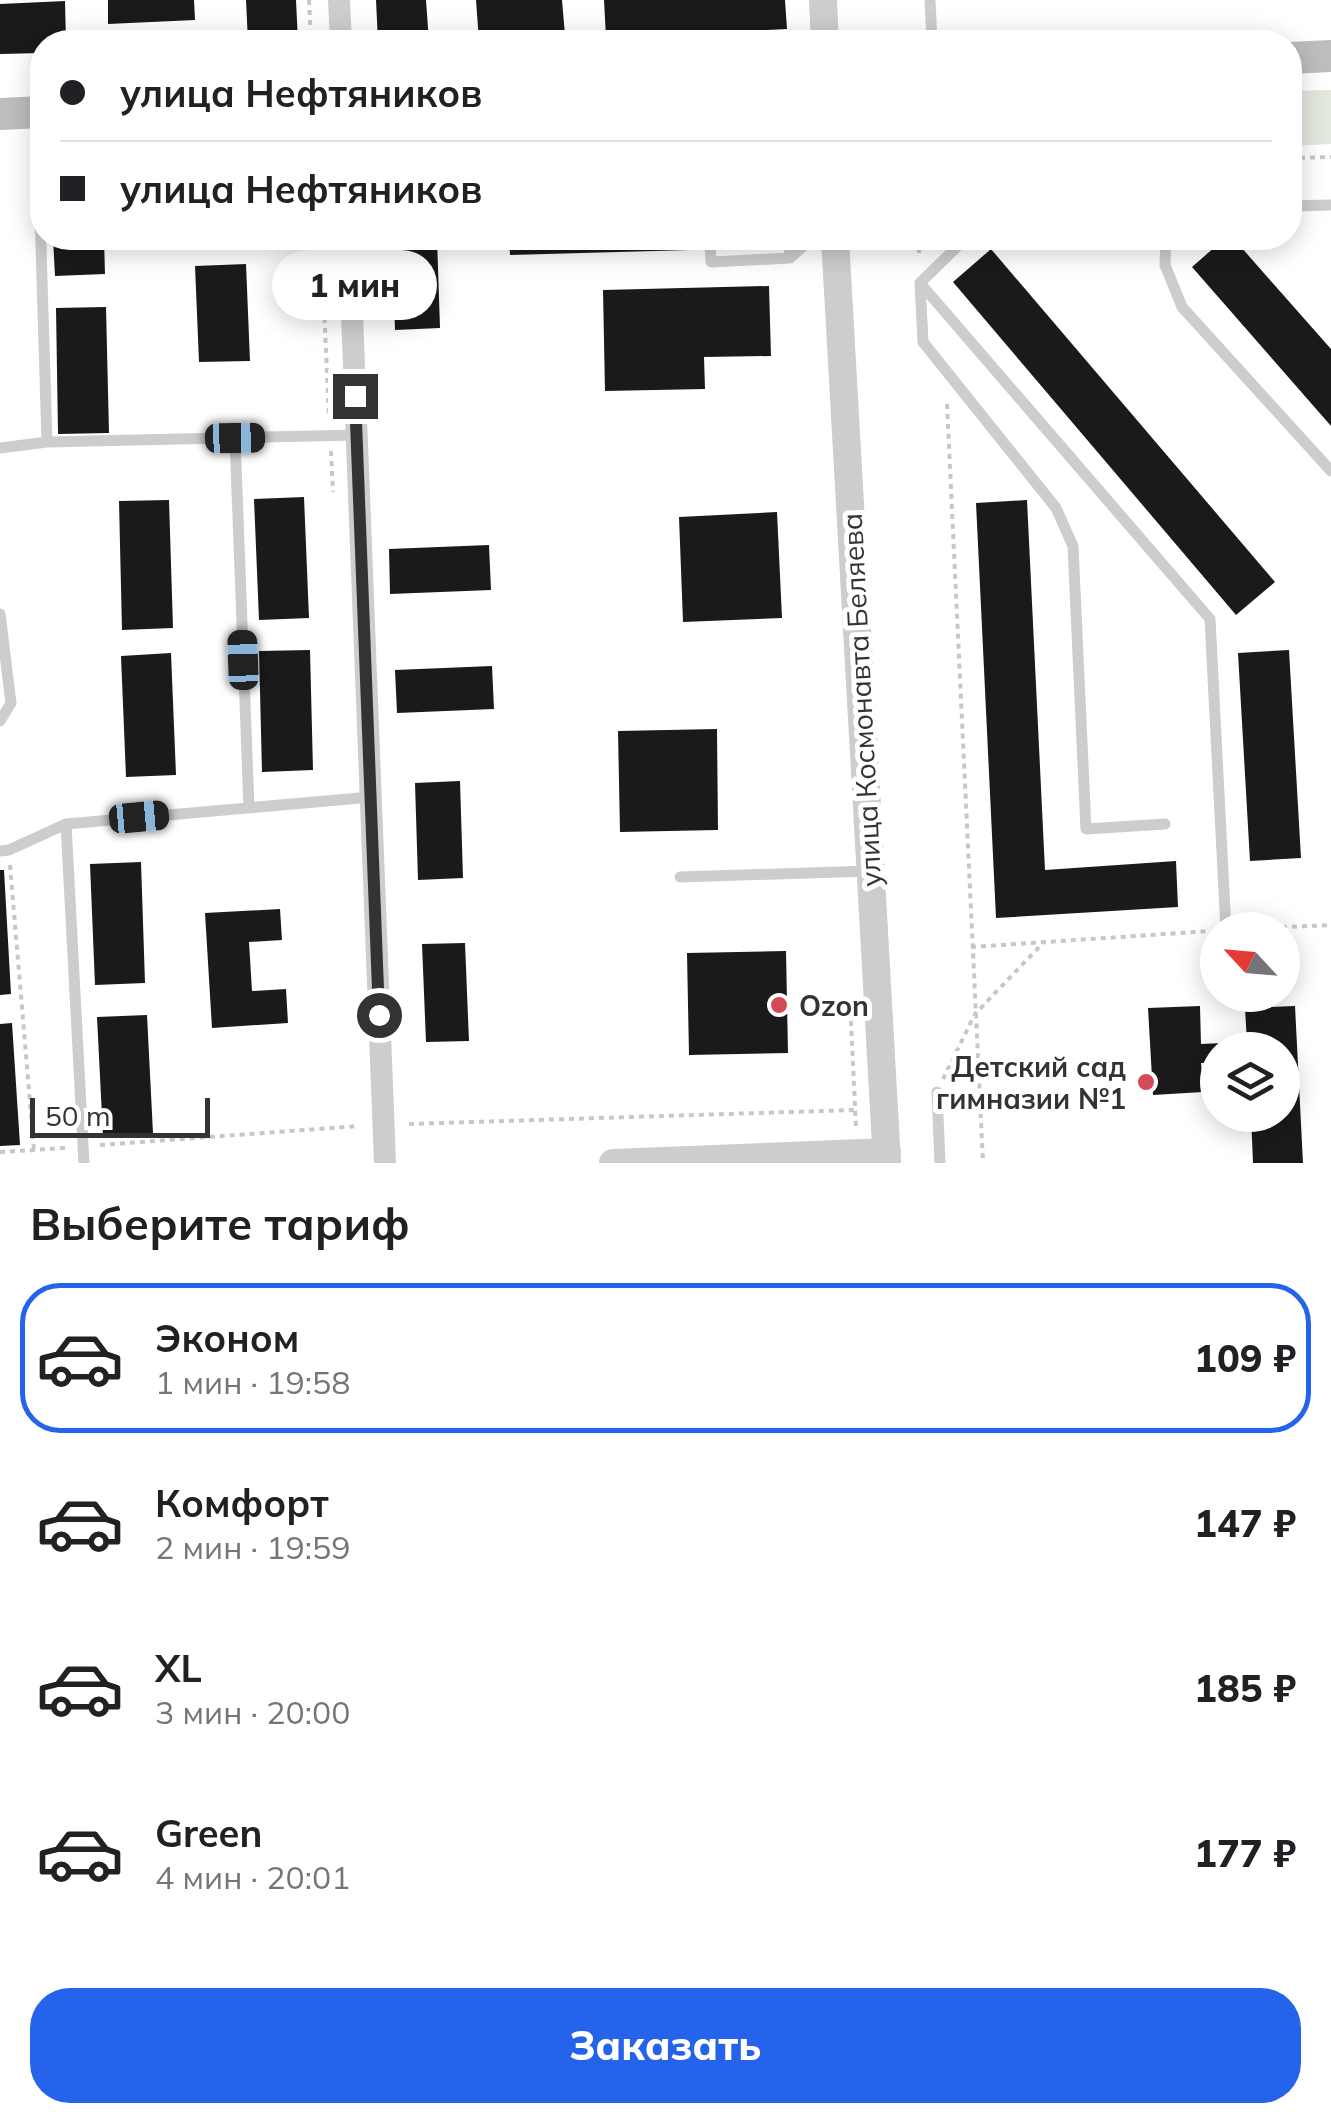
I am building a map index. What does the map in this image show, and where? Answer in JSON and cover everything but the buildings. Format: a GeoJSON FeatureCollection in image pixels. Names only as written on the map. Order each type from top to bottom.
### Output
{"type":"FeatureCollection","features":[{"type":"Feature","properties":{"kind":"main road"},"geometry":{"type":"LineString","coordinates":[[1302,57],[1331,56]]}},
{"type":"Feature","properties":{"kind":"main road"},"geometry":{"type":"LineString","coordinates":[[0,114],[30,112]]}},
{"type":"Feature","properties":{"kind":"street"},"geometry":{"type":"LineString","coordinates":[[339,0],[340,30]]}},
{"type":"Feature","properties":{"kind":"street"},"geometry":{"type":"LineString","coordinates":[[823,0],[824,30]]}},
{"type":"Feature","properties":{"kind":"street"},"geometry":{"type":"LineString","coordinates":[[349,250],[371,797],[373,1125],[384,1163]]}},
{"type":"Feature","properties":{"kind":"street","name":"улица Космонавта Беляева"},"geometry":{"type":"LineString","coordinates":[[836,250],[887,1157]]}},
{"type":"Feature","properties":{"kind":"street"},"geometry":{"type":"LineString","coordinates":[[613,1163],[887,1157]]}},
{"type":"Feature","properties":{"kind":"lane"},"geometry":{"type":"LineString","coordinates":[[930,0],[931,30]]}},
{"type":"Feature","properties":{"kind":"lane"},"geometry":{"type":"LineString","coordinates":[[1302,206],[1331,205]]}},
{"type":"Feature","properties":{"kind":"lane"},"geometry":{"type":"LineString","coordinates":[[43,250],[46,442]]}},
{"type":"Feature","properties":{"kind":"lane"},"geometry":{"type":"LineString","coordinates":[[710,250],[711,262],[790,258],[799,250]]}},
{"type":"Feature","properties":{"kind":"lane"},"geometry":{"type":"LineString","coordinates":[[790,250],[790,258]]}},
{"type":"Feature","properties":{"kind":"lane"},"geometry":{"type":"LineString","coordinates":[[953,250],[920,282],[923,342],[1056,508],[1073,546],[1086,829],[1165,824]]}},
{"type":"Feature","properties":{"kind":"lane"},"geometry":{"type":"LineString","coordinates":[[1166,250],[1165,266],[1182,307],[1331,471]]}},
{"type":"Feature","properties":{"kind":"lane"},"geometry":{"type":"LineString","coordinates":[[920,282],[1210,618],[1225,912]]}},
{"type":"Feature","properties":{"kind":"lane"},"geometry":{"type":"LineString","coordinates":[[0,448],[46,442],[357,435]]}},
{"type":"Feature","properties":{"kind":"lane"},"geometry":{"type":"LineString","coordinates":[[235,438],[249,808]]}},
{"type":"Feature","properties":{"kind":"lane"},"geometry":{"type":"LineString","coordinates":[[0,614],[11,703],[0,722]]}},
{"type":"Feature","properties":{"kind":"lane"},"geometry":{"type":"LineString","coordinates":[[4,851],[66,824],[371,797]]}},
{"type":"Feature","properties":{"kind":"lane"},"geometry":{"type":"LineString","coordinates":[[66,824],[84,1163]]}},
{"type":"Feature","properties":{"kind":"lane"},"geometry":{"type":"LineString","coordinates":[[680,877],[871,870]]}},
{"type":"Feature","properties":{"kind":"lane"},"geometry":{"type":"LineString","coordinates":[[937,1092],[940,1163]]}},
{"type":"Feature","properties":{"kind":"path"},"geometry":{"type":"LineString","coordinates":[[310,0],[311,30]]}},
{"type":"Feature","properties":{"kind":"path"},"geometry":{"type":"LineString","coordinates":[[1302,158],[1331,157]]}},
{"type":"Feature","properties":{"kind":"path"},"geometry":{"type":"LineString","coordinates":[[946,372],[983,1163]]}},
{"type":"Feature","properties":{"kind":"path"},"geometry":{"type":"LineString","coordinates":[[4,851],[34,1150]]}},
{"type":"Feature","properties":{"kind":"path"},"geometry":{"type":"LineString","coordinates":[[1300,926],[1331,925]]}},
{"type":"Feature","properties":{"kind":"path"},"geometry":{"type":"LineString","coordinates":[[970,946],[1200,931]]}},
{"type":"Feature","properties":{"kind":"path"},"geometry":{"type":"LineString","coordinates":[[937,1092],[975,1014],[1044,942]]}},
{"type":"Feature","properties":{"kind":"path"},"geometry":{"type":"LineString","coordinates":[[0,1152],[373,1125],[855,1110]]}},
{"type":"Feature","properties":{"kind":"shaded area"},"geometry":{"type":"Polygon","coordinates":[[[1331,90],[1331,144],[1302,145],[1302,91],[1331,90]]]}},
{"type":"Feature","properties":{"kind":"place","name":"Ozon"},"geometry":{"type":"Point","coordinates":[779,1005]}},
{"type":"Feature","properties":{"kind":"place","name":"Детский сад гимназии №1"},"geometry":{"type":"Point","coordinates":[1146,1082]}},
{"type":"Feature","properties":{"kind":"route"},"geometry":{"type":"LineString","coordinates":[[355,396],[379,1015]]}}]}
